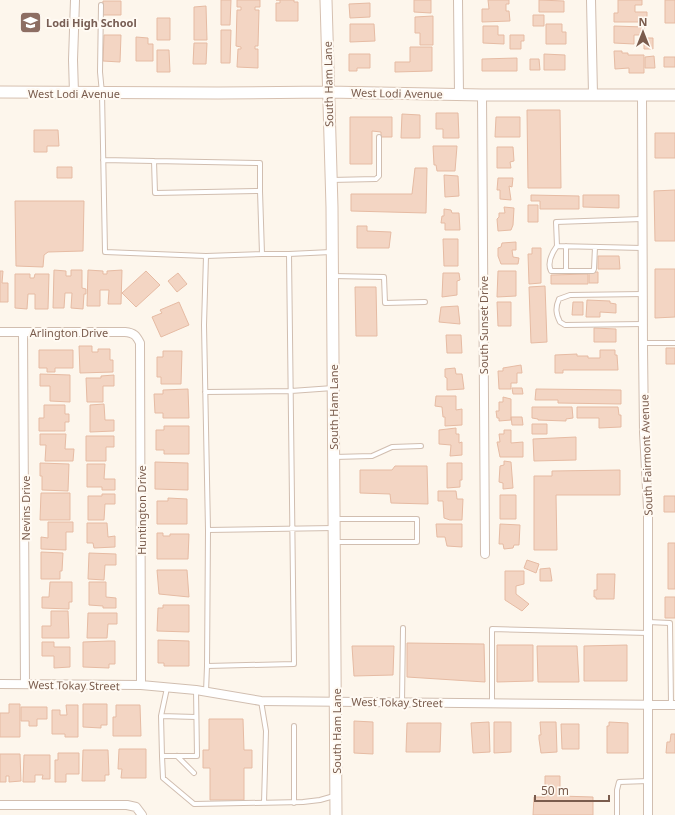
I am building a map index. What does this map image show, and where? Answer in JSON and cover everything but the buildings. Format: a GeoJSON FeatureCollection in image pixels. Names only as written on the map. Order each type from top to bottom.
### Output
{"type":"FeatureCollection","features":[{"type":"Feature","properties":{"kind":"main road","name":"South Ham Lane"},"geometry":{"type":"LineString","coordinates":[[326,0],[332,252],[336,815]]}},
{"type":"Feature","properties":{"kind":"main road","name":"West Lodi Avenue"},"geometry":{"type":"LineString","coordinates":[[0,92],[328,92],[482,95],[675,95]]}},
{"type":"Feature","properties":{"kind":"street"},"geometry":{"type":"LineString","coordinates":[[74,93],[73,60],[75,0]]}},
{"type":"Feature","properties":{"kind":"street"},"geometry":{"type":"LineString","coordinates":[[458,0],[459,94]]}},
{"type":"Feature","properties":{"kind":"street"},"geometry":{"type":"LineString","coordinates":[[591,0],[592,94]]}},
{"type":"Feature","properties":{"kind":"street","name":"South Sunset Drive"},"geometry":{"type":"LineString","coordinates":[[482,95],[485,554]]}},
{"type":"Feature","properties":{"kind":"street","name":"South Fairmont Avenue"},"geometry":{"type":"LineString","coordinates":[[642,95],[644,432],[648,508],[648,815]]}},
{"type":"Feature","properties":{"kind":"street","name":"Arlington Drive"},"geometry":{"type":"LineString","coordinates":[[0,332],[125,332],[133,333],[137,336]]}},
{"type":"Feature","properties":{"kind":"street","name":"Nevins Drive"},"geometry":{"type":"LineString","coordinates":[[23,332],[25,684]]}},
{"type":"Feature","properties":{"kind":"street","name":"Huntington Drive"},"geometry":{"type":"LineString","coordinates":[[137,336],[140,343],[141,685]]}},
{"type":"Feature","properties":{"kind":"street","name":"West Tokay Street"},"geometry":{"type":"LineString","coordinates":[[0,684],[141,685],[196,690],[261,700],[673,706]]}},
{"type":"Feature","properties":{"kind":"street"},"geometry":{"type":"LineString","coordinates":[[0,805],[127,805],[136,807],[143,815]]}},
{"type":"Feature","properties":{"kind":"lane"},"geometry":{"type":"LineString","coordinates":[[101,5],[100,72],[102,93],[105,252],[206,256],[332,252]]}},
{"type":"Feature","properties":{"kind":"lane"},"geometry":{"type":"LineString","coordinates":[[331,180],[376,179],[379,176],[379,137]]}},
{"type":"Feature","properties":{"kind":"lane"},"geometry":{"type":"LineString","coordinates":[[103,160],[260,163],[262,254]]}},
{"type":"Feature","properties":{"kind":"lane"},"geometry":{"type":"LineString","coordinates":[[154,160],[155,193],[260,191]]}},
{"type":"Feature","properties":{"kind":"lane"},"geometry":{"type":"LineString","coordinates":[[595,247],[593,271],[551,271],[552,253],[557,246],[556,222],[642,219]]}},
{"type":"Feature","properties":{"kind":"lane"},"geometry":{"type":"LineString","coordinates":[[557,246],[642,248]]}},
{"type":"Feature","properties":{"kind":"lane"},"geometry":{"type":"LineString","coordinates":[[566,246],[566,271]]}},
{"type":"Feature","properties":{"kind":"lane"},"geometry":{"type":"LineString","coordinates":[[207,666],[294,664],[289,254]]}},
{"type":"Feature","properties":{"kind":"lane"},"geometry":{"type":"LineString","coordinates":[[206,256],[204,302],[208,530],[206,692]]}},
{"type":"Feature","properties":{"kind":"lane"},"geometry":{"type":"LineString","coordinates":[[332,276],[384,277],[385,303],[425,302]]}},
{"type":"Feature","properties":{"kind":"lane"},"geometry":{"type":"LineString","coordinates":[[643,294],[570,295],[559,299],[556,305],[556,315],[560,322],[565,325],[643,324]]}},
{"type":"Feature","properties":{"kind":"lane"},"geometry":{"type":"LineString","coordinates":[[643,343],[675,343]]}},
{"type":"Feature","properties":{"kind":"lane"},"geometry":{"type":"LineString","coordinates":[[205,392],[291,391],[333,388]]}},
{"type":"Feature","properties":{"kind":"lane"},"geometry":{"type":"LineString","coordinates":[[333,457],[372,456],[392,447],[421,446]]}},
{"type":"Feature","properties":{"kind":"lane"},"geometry":{"type":"LineString","coordinates":[[208,530],[292,529],[334,523],[417,519],[417,542],[334,542]]}},
{"type":"Feature","properties":{"kind":"lane"},"geometry":{"type":"LineString","coordinates":[[648,622],[670,623],[673,706]]}},
{"type":"Feature","properties":{"kind":"lane"},"geometry":{"type":"LineString","coordinates":[[402,702],[403,628]]}},
{"type":"Feature","properties":{"kind":"lane"},"geometry":{"type":"LineString","coordinates":[[492,704],[492,629],[648,633]]}},
{"type":"Feature","properties":{"kind":"lane"},"geometry":{"type":"LineString","coordinates":[[167,687],[161,716],[163,778],[194,804],[294,803],[320,800],[336,795]]}},
{"type":"Feature","properties":{"kind":"lane"},"geometry":{"type":"LineString","coordinates":[[162,756],[197,756],[196,690]]}},
{"type":"Feature","properties":{"kind":"lane"},"geometry":{"type":"LineString","coordinates":[[261,700],[266,731],[264,803]]}},
{"type":"Feature","properties":{"kind":"lane"},"geometry":{"type":"LineString","coordinates":[[161,716],[196,717]]}},
{"type":"Feature","properties":{"kind":"lane"},"geometry":{"type":"LineString","coordinates":[[294,726],[294,803]]}},
{"type":"Feature","properties":{"kind":"lane"},"geometry":{"type":"LineString","coordinates":[[177,756],[194,773]]}},
{"type":"Feature","properties":{"kind":"lane"},"geometry":{"type":"LineString","coordinates":[[617,815],[617,790],[619,782],[648,781]]}},
{"type":"Feature","properties":{"kind":"place","name":"Lodi High School"},"geometry":{"type":"Point","coordinates":[30,22]}}]}
